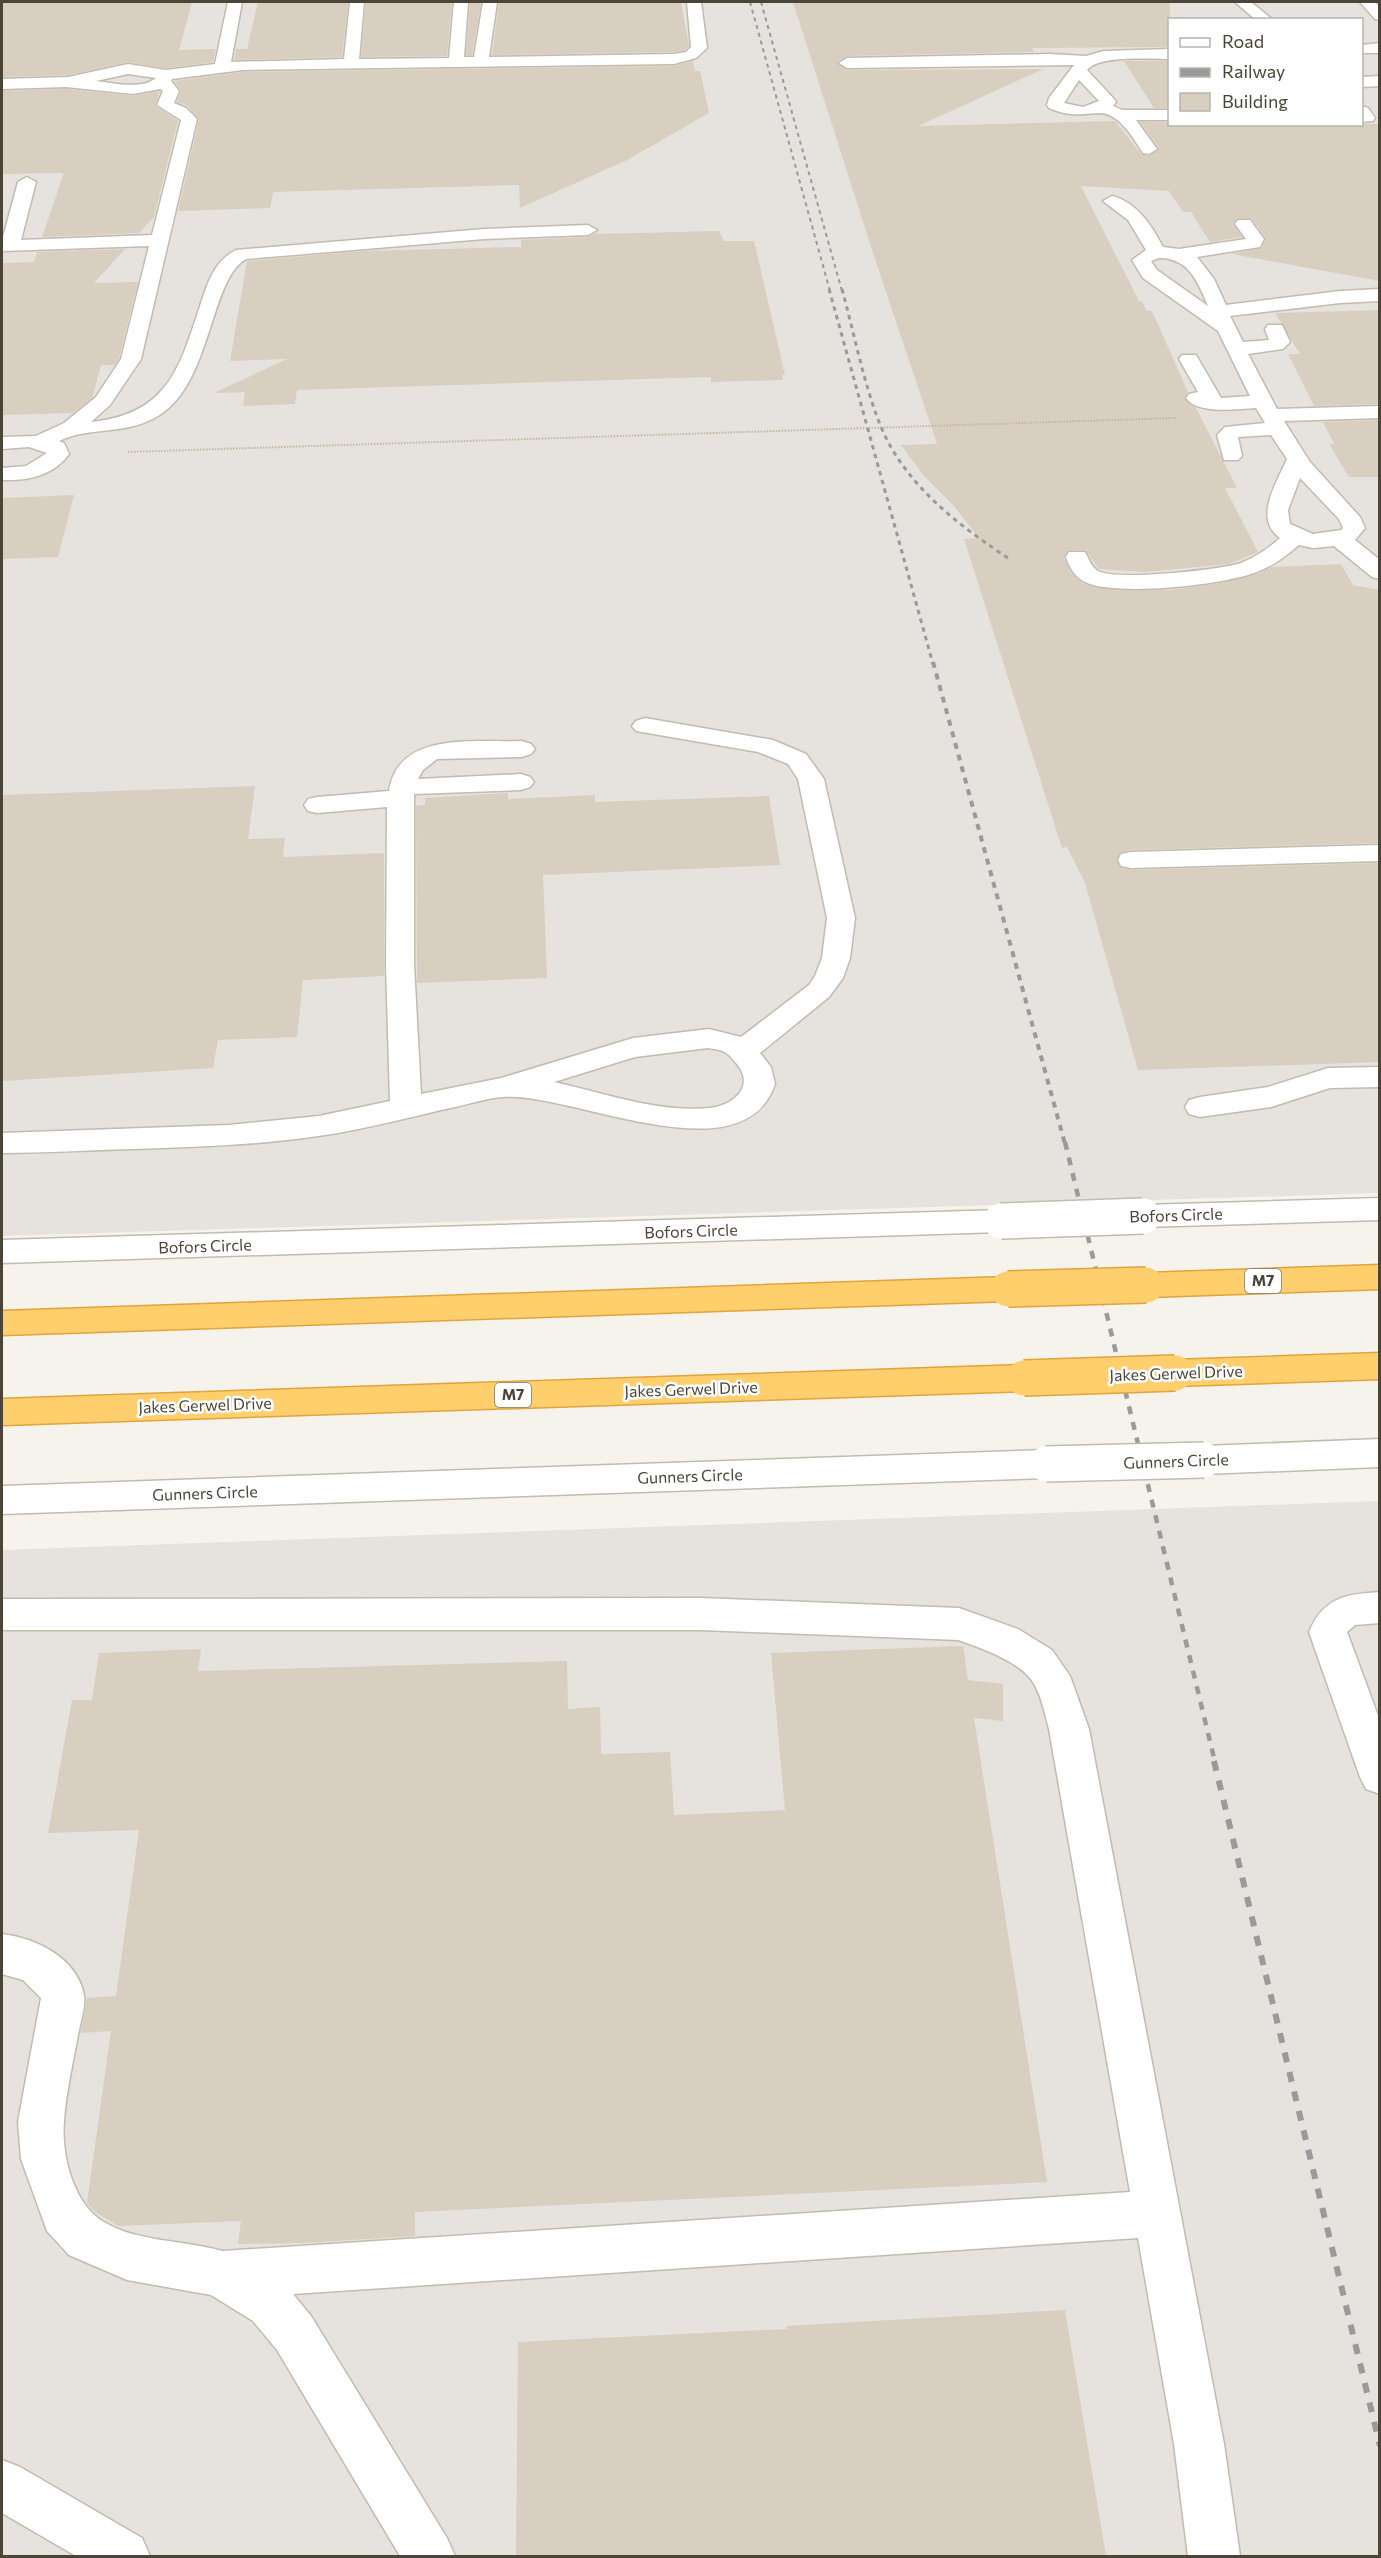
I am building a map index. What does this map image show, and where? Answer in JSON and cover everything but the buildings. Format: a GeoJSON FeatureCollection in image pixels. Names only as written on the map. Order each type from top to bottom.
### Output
{"type":"FeatureCollection","features":[{"type":"Feature","properties":{"kind":"highway","name":"M7"},"geometry":{"type":"LineString","coordinates":[[2,1323],[1380,1277]]}},
{"type":"Feature","properties":{"kind":"highway","name":"Jakes Gerwel Drive"},"geometry":{"type":"LineString","coordinates":[[2,1412],[1380,1366]]}},
{"type":"Feature","properties":{"kind":"street"},"geometry":{"type":"LineString","coordinates":[[222,68],[235,2]]}},
{"type":"Feature","properties":{"kind":"street"},"geometry":{"type":"LineString","coordinates":[[351,64],[357,2]]}},
{"type":"Feature","properties":{"kind":"street"},"geometry":{"type":"LineString","coordinates":[[456,63],[461,2]]}},
{"type":"Feature","properties":{"kind":"street"},"geometry":{"type":"LineString","coordinates":[[481,62],[490,2]]}},
{"type":"Feature","properties":{"kind":"street"},"geometry":{"type":"LineString","coordinates":[[164,78],[222,68],[674,59],[696,52],[701,44],[694,2]]}},
{"type":"Feature","properties":{"kind":"street"},"geometry":{"type":"LineString","coordinates":[[1242,2],[1263,18]]}},
{"type":"Feature","properties":{"kind":"street"},"geometry":{"type":"LineString","coordinates":[[1367,2],[1380,16]]}},
{"type":"Feature","properties":{"kind":"street"},"geometry":{"type":"LineString","coordinates":[[1363,49],[1380,48]]}},
{"type":"Feature","properties":{"kind":"street"},"geometry":{"type":"LineString","coordinates":[[847,63],[1049,59],[1081,65],[1104,56],[1168,54]]}},
{"type":"Feature","properties":{"kind":"street"},"geometry":{"type":"LineString","coordinates":[[1081,65],[1108,102],[1102,108]]}},
{"type":"Feature","properties":{"kind":"street"},"geometry":{"type":"LineString","coordinates":[[1081,65],[1055,105],[1066,111],[1102,108],[1123,115],[1168,115]]}},
{"type":"Feature","properties":{"kind":"street"},"geometry":{"type":"LineString","coordinates":[[2,84],[69,82],[128,69],[147,69],[164,78],[171,91],[165,105],[180,111],[189,119],[131,358],[103,401],[65,430],[41,442]]}},
{"type":"Feature","properties":{"kind":"street"},"geometry":{"type":"LineString","coordinates":[[1363,82],[1380,81]]}},
{"type":"Feature","properties":{"kind":"street"},"geometry":{"type":"LineString","coordinates":[[1123,115],[1131,121],[1149,149]]}},
{"type":"Feature","properties":{"kind":"street"},"geometry":{"type":"LineString","coordinates":[[27,182],[6,246],[158,240]]}},
{"type":"Feature","properties":{"kind":"street"},"geometry":{"type":"LineString","coordinates":[[1112,201],[1122,205],[1144,228],[1157,254]]}},
{"type":"Feature","properties":{"kind":"street"},"geometry":{"type":"LineString","coordinates":[[1244,224],[1255,239],[1254,243],[1178,255],[1146,255],[1141,260],[1143,267],[1221,320],[1340,297],[1380,295]]}},
{"type":"Feature","properties":{"kind":"street"},"geometry":{"type":"LineString","coordinates":[[65,430],[110,428],[131,422],[143,417],[167,400],[185,375],[221,274],[232,259],[242,254],[460,236],[588,230]]}},
{"type":"Feature","properties":{"kind":"street"},"geometry":{"type":"LineString","coordinates":[[1178,255],[1188,259],[1200,271],[1221,320],[1297,460],[1349,517],[1354,528],[1352,537]]}},
{"type":"Feature","properties":{"kind":"street"},"geometry":{"type":"LineString","coordinates":[[1236,349],[1276,345],[1280,342],[1275,329]]}},
{"type":"Feature","properties":{"kind":"street"},"geometry":{"type":"LineString","coordinates":[[1189,359],[1206,401],[1272,415],[1380,412]]}},
{"type":"Feature","properties":{"kind":"street"},"geometry":{"type":"LineString","coordinates":[[1232,456],[1227,435],[1272,415]]}},
{"type":"Feature","properties":{"kind":"street"},"geometry":{"type":"LineString","coordinates":[[2,443],[41,442],[57,447],[58,454],[53,461],[26,472],[2,474]]}},
{"type":"Feature","properties":{"kind":"street"},"geometry":{"type":"LineString","coordinates":[[1297,460],[1276,517],[1279,526],[1295,537],[1308,541],[1352,537]]}},
{"type":"Feature","properties":{"kind":"street"},"geometry":{"type":"LineString","coordinates":[[1077,557],[1080,567],[1100,580],[1183,577],[1245,569],[1264,560],[1295,537]]}},
{"type":"Feature","properties":{"kind":"street"},"geometry":{"type":"LineString","coordinates":[[1352,537],[1380,572]]}},
{"type":"Feature","properties":{"kind":"street"},"geometry":{"type":"LineString","coordinates":[[645,726],[764,746],[797,759],[811,779],[841,918],[836,958],[829,978],[819,991],[743,1051]]}},
{"type":"Feature","properties":{"kind":"street"},"geometry":{"type":"LineString","coordinates":[[406,1109],[400,964],[401,792],[411,767],[432,752],[522,748]]}},
{"type":"Feature","properties":{"kind":"street"},"geometry":{"type":"LineString","coordinates":[[317,805],[401,792],[521,782]]}},
{"type":"Feature","properties":{"kind":"street"},"geometry":{"type":"LineString","coordinates":[[1131,860],[1380,853]]}},
{"type":"Feature","properties":{"kind":"street"},"geometry":{"type":"LineString","coordinates":[[2,1143],[229,1135],[319,1126],[504,1087],[633,1048],[709,1038],[737,1046],[743,1051],[756,1067],[760,1083],[756,1094],[743,1107],[713,1117],[664,1116],[554,1092],[504,1087]]}},
{"type":"Feature","properties":{"kind":"street"},"geometry":{"type":"LineString","coordinates":[[1200,1107],[1271,1097],[1328,1078],[1380,1077]]}},
{"type":"Feature","properties":{"kind":"street","name":"Bofors Circle"},"geometry":{"type":"LineString","coordinates":[[2,1252],[1380,1209]]}},
{"type":"Feature","properties":{"kind":"street","name":"Gunners Circle"},"geometry":{"type":"LineString","coordinates":[[2,1500],[1380,1453]]}},
{"type":"Feature","properties":{"kind":"street"},"geometry":{"type":"LineString","coordinates":[[1380,1607],[1340,1614],[1330,1621],[1328,1632],[1380,1777]]}},
{"type":"Feature","properties":{"kind":"street"},"geometry":{"type":"LineString","coordinates":[[2,1615],[701,1614],[959,1624],[1004,1640],[1038,1661],[1051,1676],[1069,1729],[1199,2444],[1214,2556]]}},
{"type":"Feature","properties":{"kind":"street"},"geometry":{"type":"LineString","coordinates":[[2,1954],[24,1958],[41,1968],[55,1981],[63,1996],[41,2122],[44,2159],[63,2215],[86,2238],[127,2256],[197,2267],[222,2275],[270,2304],[294,2333],[429,2556]]}},
{"type":"Feature","properties":{"kind":"street"},"geometry":{"type":"LineString","coordinates":[[222,2275],[1157,2214]]}},
{"type":"Feature","properties":{"kind":"street"},"geometry":{"type":"LineString","coordinates":[[2,2485],[124,2556]]}},
{"type":"Feature","properties":{"kind":"path"},"geometry":{"type":"LineString","coordinates":[[127,452],[1176,418]]}},
{"type":"Feature","properties":{"kind":"shaded area"},"geometry":{"type":"Polygon","coordinates":[[[2,2],[1379,2],[1379,1193],[2,1236],[2,2]]]}},
{"type":"Feature","properties":{"kind":"shaded area"},"geometry":{"type":"Polygon","coordinates":[[[1379,1501],[1379,2556],[2,2556],[2,1550],[1379,1501]]]}},
{"type":"Feature","properties":{"kind":"railway"},"geometry":{"type":"LineString","coordinates":[[750,2],[830,291]]}},
{"type":"Feature","properties":{"kind":"railway"},"geometry":{"type":"LineString","coordinates":[[761,2],[842,291]]}},
{"type":"Feature","properties":{"kind":"railway"},"geometry":{"type":"LineString","coordinates":[[829,289],[933,664]]}},
{"type":"Feature","properties":{"kind":"railway"},"geometry":{"type":"LineString","coordinates":[[842,289],[868,390],[879,422],[902,465],[917,484],[952,517],[1011,560]]}},
{"type":"Feature","properties":{"kind":"railway"},"geometry":{"type":"LineString","coordinates":[[933,662],[1065,1144]]}},
{"type":"Feature","properties":{"kind":"railway"},"geometry":{"type":"LineString","coordinates":[[1065,1142],[1215,1762]]}},
{"type":"Feature","properties":{"kind":"railway"},"geometry":{"type":"LineString","coordinates":[[1214,1761],[1380,2446]]}}]}
